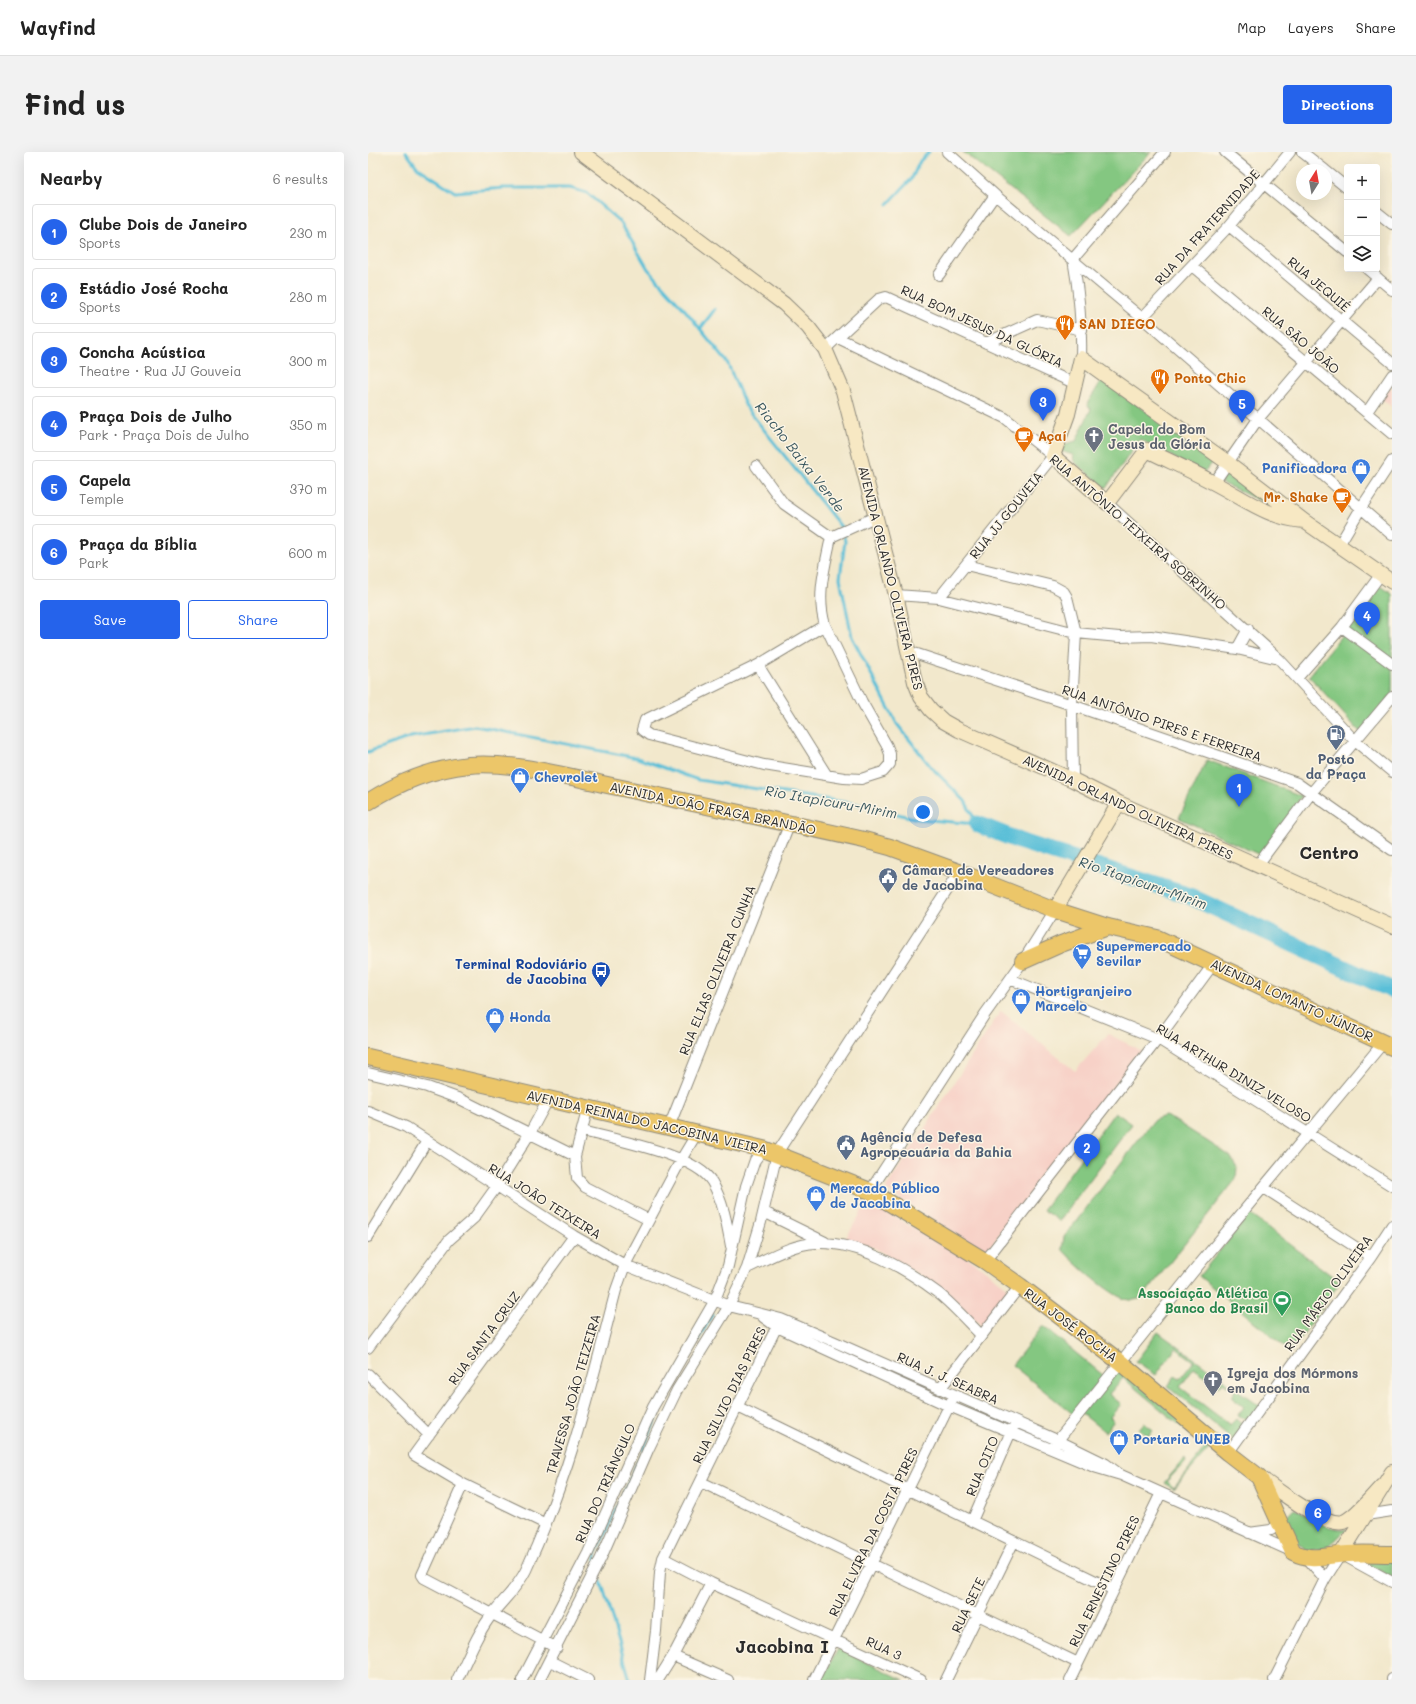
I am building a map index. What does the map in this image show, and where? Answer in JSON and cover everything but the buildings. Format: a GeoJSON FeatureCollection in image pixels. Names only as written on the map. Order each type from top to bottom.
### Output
{"type":"FeatureCollection","features":[{"type":"Feature","properties":{"kind":"main road","name":"AVENIDA ORLANDO OLIVEIRA PIRES"},"geometry":{"type":"LineString","coordinates":[[581,152],[778,298],[808,327],[825,349],[843,391],[896,595],[915,682],[921,696],[943,721],[1119,803],[1392,926]]}},
{"type":"Feature","properties":{"kind":"main road","name":"RUA JJ GOUVEIA"},"geometry":{"type":"LineString","coordinates":[[1053,456],[1068,414],[1081,358]]}},
{"type":"Feature","properties":{"kind":"main road"},"geometry":{"type":"LineString","coordinates":[[1081,358],[1228,462],[1304,521],[1386,578]]}},
{"type":"Feature","properties":{"kind":"main road"},"geometry":{"type":"LineString","coordinates":[[1108,503],[1147,450],[1214,483],[1272,515],[1292,520],[1304,521]]}},
{"type":"Feature","properties":{"kind":"main road","name":"RUA ANTÔNIO TEIXEIRA SOBRINHO"},"geometry":{"type":"LineString","coordinates":[[1053,456],[1108,503]]}},
{"type":"Feature","properties":{"kind":"main road","name":"AVENIDA JOÃO FRAGA BRANDÃO"},"geometry":{"type":"LineString","coordinates":[[368,802],[388,789],[427,773],[470,765],[499,765],[556,775],[790,823],[890,847],[959,872],[1058,904]]}},
{"type":"Feature","properties":{"kind":"main road"},"geometry":{"type":"LineString","coordinates":[[1058,904],[1119,803]]}},
{"type":"Feature","properties":{"kind":"main road","name":"AVENIDA LOMANTO JÚNIOR"},"geometry":{"type":"LineString","coordinates":[[1058,904],[1108,927],[1157,938],[1214,963],[1387,1045]]}},
{"type":"Feature","properties":{"kind":"main road"},"geometry":{"type":"LineString","coordinates":[[1023,961],[1061,944],[1108,927]]}},
{"type":"Feature","properties":{"kind":"main road","name":"AVENIDA REINALDO JACOBINA VIEIRA"},"geometry":{"type":"LineString","coordinates":[[368,1057],[588,1107],[770,1151],[870,1191]]}},
{"type":"Feature","properties":{"kind":"main road","name":"RUA JOSÉ ROCHA"},"geometry":{"type":"LineString","coordinates":[[870,1191],[985,1261],[1020,1286],[1120,1362],[1228,1453],[1259,1477]]}},
{"type":"Feature","properties":{"kind":"main road"},"geometry":{"type":"LineString","coordinates":[[1345,1554],[1382,1486],[1392,1472]]}},
{"type":"Feature","properties":{"kind":"main road"},"geometry":{"type":"LineString","coordinates":[[1259,1477],[1293,1501],[1336,1523],[1344,1522],[1352,1516],[1382,1486]]}},
{"type":"Feature","properties":{"kind":"main road"},"geometry":{"type":"LineString","coordinates":[[1259,1477],[1280,1524],[1300,1555],[1392,1554]]}},
{"type":"Feature","properties":{"kind":"street"},"geometry":{"type":"LineString","coordinates":[[947,152],[995,195],[1142,318],[1392,535]]}},
{"type":"Feature","properties":{"kind":"street"},"geometry":{"type":"LineString","coordinates":[[1073,259],[1165,152]]}},
{"type":"Feature","properties":{"kind":"street"},"geometry":{"type":"LineString","coordinates":[[1225,152],[1344,250]]}},
{"type":"Feature","properties":{"kind":"street","name":"RUA DA FRATERNIDADE"},"geometry":{"type":"LineString","coordinates":[[1142,318],[1229,226],[1290,152]]}},
{"type":"Feature","properties":{"kind":"street"},"geometry":{"type":"LineString","coordinates":[[1302,152],[1317,164]]}},
{"type":"Feature","properties":{"kind":"street"},"geometry":{"type":"LineString","coordinates":[[1332,176],[1344,186]]}},
{"type":"Feature","properties":{"kind":"street"},"geometry":{"type":"LineString","coordinates":[[939,275],[995,195]]}},
{"type":"Feature","properties":{"kind":"street"},"geometry":{"type":"LineString","coordinates":[[1380,214],[1392,224]]}},
{"type":"Feature","properties":{"kind":"street","name":"RUA JEQUIÉ"},"geometry":{"type":"LineString","coordinates":[[1229,226],[1392,363]]}},
{"type":"Feature","properties":{"kind":"street"},"geometry":{"type":"LineString","coordinates":[[1073,259],[1079,291],[1082,330],[1081,358]]}},
{"type":"Feature","properties":{"kind":"street","name":"RUA SÃO JOÃO"},"geometry":{"type":"LineString","coordinates":[[1192,266],[1392,434]]}},
{"type":"Feature","properties":{"kind":"street"},"geometry":{"type":"LineString","coordinates":[[1371,272],[1392,290]]}},
{"type":"Feature","properties":{"kind":"street"},"geometry":{"type":"LineString","coordinates":[[1214,483],[1258,419],[1378,278]]}},
{"type":"Feature","properties":{"kind":"street","name":"RUA BOM JESUS DA GLÓRIA"},"geometry":{"type":"LineString","coordinates":[[825,349],[879,299],[884,297],[891,298],[1076,384]]}},
{"type":"Feature","properties":{"kind":"street"},"geometry":{"type":"LineString","coordinates":[[986,343],[1037,320],[1082,330]]}},
{"type":"Feature","properties":{"kind":"street","name":"RUA ANTÔNIO TEIXEIRA SOBRINHO"},"geometry":{"type":"LineString","coordinates":[[838,338],[1005,418],[1053,456]]}},
{"type":"Feature","properties":{"kind":"street"},"geometry":{"type":"LineString","coordinates":[[1367,412],[1392,375]]}},
{"type":"Feature","properties":{"kind":"street","name":"RUA JJ GOUVEIA"},"geometry":{"type":"LineString","coordinates":[[939,598],[1053,456]]}},
{"type":"Feature","properties":{"kind":"street"},"geometry":{"type":"LineString","coordinates":[[1339,545],[1360,508],[1392,461]]}},
{"type":"Feature","properties":{"kind":"street"},"geometry":{"type":"LineString","coordinates":[[756,466],[784,504],[838,534]]}},
{"type":"Feature","properties":{"kind":"street","name":"RUA ANTÔNIO TEIXEIRA SOBRINHO"},"geometry":{"type":"LineString","coordinates":[[1108,503],[1279,658],[1355,741],[1392,772]]}},
{"type":"Feature","properties":{"kind":"street"},"geometry":{"type":"LineString","coordinates":[[825,625],[758,664],[645,720],[642,730],[649,735],[764,765],[860,779],[883,772],[888,768],[890,759],[887,746],[862,702],[825,625],[822,612],[821,594],[838,534],[875,517]]}},
{"type":"Feature","properties":{"kind":"street"},"geometry":{"type":"LineString","coordinates":[[966,565],[1033,580],[1060,589],[1066,597],[1076,633],[1072,705],[1072,780]]}},
{"type":"Feature","properties":{"kind":"street"},"geometry":{"type":"LineString","coordinates":[[1298,677],[1386,578]]}},
{"type":"Feature","properties":{"kind":"street"},"geometry":{"type":"LineString","coordinates":[[896,595],[939,598],[1076,633],[1119,636],[1151,636],[1237,649],[1279,658]]}},
{"type":"Feature","properties":{"kind":"street"},"geometry":{"type":"LineString","coordinates":[[1342,627],[1392,664]]}},
{"type":"Feature","properties":{"kind":"street"},"geometry":{"type":"LineString","coordinates":[[1237,649],[1248,629]]}},
{"type":"Feature","properties":{"kind":"street","name":"RUA ANTÔNIO PIRES E FERREIRA"},"geometry":{"type":"LineString","coordinates":[[908,651],[1072,705],[1297,783],[1312,792],[1337,812],[1392,850]]}},
{"type":"Feature","properties":{"kind":"street"},"geometry":{"type":"LineString","coordinates":[[758,664],[826,774]]}},
{"type":"Feature","properties":{"kind":"street"},"geometry":{"type":"LineString","coordinates":[[1257,866],[1312,792],[1392,697]]}},
{"type":"Feature","properties":{"kind":"street","name":"RUA ELIAS OLIVEIRA CUNHA"},"geometry":{"type":"LineString","coordinates":[[669,1127],[790,823]]}},
{"type":"Feature","properties":{"kind":"street","name":"RUA DO TRIÂNGULO"},"geometry":{"type":"LineString","coordinates":[[522,1680],[588,1553],[653,1407],[715,1300],[732,1250],[746,1186],[755,1160],[770,1151],[959,872]]}},
{"type":"Feature","properties":{"kind":"street"},"geometry":{"type":"LineString","coordinates":[[870,1191],[984,1014],[1023,961],[1058,904]]}},
{"type":"Feature","properties":{"kind":"street"},"geometry":{"type":"LineString","coordinates":[[985,1261],[1158,1040],[1214,963]]}},
{"type":"Feature","properties":{"kind":"street","name":"RUA ARTHUR DINIZ VELOSO"},"geometry":{"type":"LineString","coordinates":[[1010,979],[1158,1040],[1392,1186]]}},
{"type":"Feature","properties":{"kind":"street"},"geometry":{"type":"LineString","coordinates":[[1051,1450],[1120,1362],[1264,1188],[1387,1045]]}},
{"type":"Feature","properties":{"kind":"street"},"geometry":{"type":"LineString","coordinates":[[368,1073],[439,1091],[460,1099],[574,1156]]}},
{"type":"Feature","properties":{"kind":"street"},"geometry":{"type":"LineString","coordinates":[[439,1091],[445,1074]]}},
{"type":"Feature","properties":{"kind":"street"},"geometry":{"type":"LineString","coordinates":[[368,1348],[449,1240],[474,1218],[497,1186],[530,1133],[549,1098]]}},
{"type":"Feature","properties":{"kind":"street"},"geometry":{"type":"LineString","coordinates":[[588,1107],[583,1131],[574,1156],[577,1178],[585,1187],[649,1220]]}},
{"type":"Feature","properties":{"kind":"street","name":"RUA JOÃO TEIXEIRA"},"geometry":{"type":"LineString","coordinates":[[368,1111],[406,1127],[574,1236],[625,1265],[715,1300]]}},
{"type":"Feature","properties":{"kind":"street"},"geometry":{"type":"LineString","coordinates":[[583,1131],[682,1158],[704,1172],[711,1181],[726,1219],[732,1250]]}},
{"type":"Feature","properties":{"kind":"street","name":"TRAVESSA JOÃO TEIZEIRA"},"geometry":{"type":"LineString","coordinates":[[457,1680],[492,1613],[519,1583],[546,1524],[574,1448],[616,1290],[625,1265],[682,1158],[697,1134]]}},
{"type":"Feature","properties":{"kind":"street"},"geometry":{"type":"LineString","coordinates":[[368,1237],[427,1141]]}},
{"type":"Feature","properties":{"kind":"street","name":"RUA DO TRIÂNGULO"},"geometry":{"type":"LineString","coordinates":[[539,1680],[557,1648],[601,1558],[648,1450],[677,1390],[729,1306],[747,1268],[764,1212],[770,1151]]}},
{"type":"Feature","properties":{"kind":"street"},"geometry":{"type":"LineString","coordinates":[[1264,1188],[1371,1257]]}},
{"type":"Feature","properties":{"kind":"street"},"geometry":{"type":"LineString","coordinates":[[764,1212],[829,1244]]}},
{"type":"Feature","properties":{"kind":"street","name":"RUA MÁRIO OLIVEIRA"},"geometry":{"type":"LineString","coordinates":[[1228,1453],[1371,1257],[1392,1225]]}},
{"type":"Feature","properties":{"kind":"street","name":"RUA SANTA CRUZ"},"geometry":{"type":"LineString","coordinates":[[463,1484],[414,1455],[574,1236]]}},
{"type":"Feature","properties":{"kind":"street"},"geometry":{"type":"LineString","coordinates":[[747,1268],[799,1246],[816,1243],[848,1246],[890,1263],[938,1293],[981,1335]]}},
{"type":"Feature","properties":{"kind":"street"},"geometry":{"type":"LineString","coordinates":[[940,1389],[1020,1286]]}},
{"type":"Feature","properties":{"kind":"street","name":"RUA J. J. SEABRA"},"geometry":{"type":"LineString","coordinates":[[715,1300],[779,1323],[833,1347],[1016,1421],[1106,1464],[1121,1475]]}},
{"type":"Feature","properties":{"kind":"street","name":"RUA SILVIO DIAS PIRES"},"geometry":{"type":"LineString","coordinates":[[650,1680],[656,1631],[660,1572],[664,1558],[779,1323]]}},
{"type":"Feature","properties":{"kind":"street","name":"RUA J. J. SEABRA"},"geometry":{"type":"LineString","coordinates":[[833,1347],[949,1406],[1103,1471],[1121,1475],[1300,1555]]}},
{"type":"Feature","properties":{"kind":"street"},"geometry":{"type":"LineString","coordinates":[[368,1374],[429,1435]]}},
{"type":"Feature","properties":{"kind":"street","name":"RUA ELVIRA DA COSTA PIRES"},"geometry":{"type":"LineString","coordinates":[[814,1680],[954,1396]]}},
{"type":"Feature","properties":{"kind":"street"},"geometry":{"type":"LineString","coordinates":[[738,1407],[1114,1590]]}},
{"type":"Feature","properties":{"kind":"street","name":"RUA OITO"},"geometry":{"type":"LineString","coordinates":[[972,1521],[1016,1421]]}},
{"type":"Feature","properties":{"kind":"street"},"geometry":{"type":"LineString","coordinates":[[701,1482],[1078,1663]]}},
{"type":"Feature","properties":{"kind":"street"},"geometry":{"type":"LineString","coordinates":[[546,1524],[463,1484],[422,1575],[424,1578],[557,1648]]}},
{"type":"Feature","properties":{"kind":"street","name":"RUA ERNESTINO PIRES"},"geometry":{"type":"LineString","coordinates":[[1070,1680],[1161,1493]]}},
{"type":"Feature","properties":{"kind":"street"},"geometry":{"type":"LineString","coordinates":[[1366,1515],[1392,1511]]}},
{"type":"Feature","properties":{"kind":"street"},"geometry":{"type":"LineString","coordinates":[[1248,1533],[1271,1530],[1280,1524]]}},
{"type":"Feature","properties":{"kind":"street","name":"RUA SETE"},"geometry":{"type":"LineString","coordinates":[[946,1680],[1014,1541]]}},
{"type":"Feature","properties":{"kind":"street"},"geometry":{"type":"LineString","coordinates":[[1274,1680],[1325,1579],[1345,1554],[1392,1582]]}},
{"type":"Feature","properties":{"kind":"street"},"geometry":{"type":"LineString","coordinates":[[1300,1555],[1325,1579]]}},
{"type":"Feature","properties":{"kind":"street","name":"RUA 3"},"geometry":{"type":"LineString","coordinates":[[664,1558],[712,1583],[921,1680]]}},
{"type":"Feature","properties":{"kind":"street"},"geometry":{"type":"LineString","coordinates":[[658,1680],[673,1656],[712,1583]]}},
{"type":"Feature","properties":{"kind":"street"},"geometry":{"type":"LineString","coordinates":[[673,1656],[728,1680]]}},
{"type":"Feature","properties":{"kind":"street"},"geometry":{"type":"LineString","coordinates":[[550,1661],[588,1680]]}},
{"type":"Feature","properties":{"kind":"shaded area"},"geometry":{"type":"Polygon","coordinates":[[[1390,387],[1392,389],[1392,407],[1381,398],[1390,387]]]}},
{"type":"Feature","properties":{"kind":"shaded area"},"geometry":{"type":"Polygon","coordinates":[[[1001,1011],[1075,1071],[1108,1034],[1142,1051],[985,1253],[885,1189],[1001,1011]]]}},
{"type":"Feature","properties":{"kind":"shaded area"},"geometry":{"type":"Polygon","coordinates":[[[866,1204],[897,1218],[970,1259],[1010,1289],[982,1326],[933,1283],[873,1247],[845,1240],[866,1204]]]}},
{"type":"Feature","properties":{"kind":"green space"},"geometry":{"type":"Polygon","coordinates":[[[963,152],[1151,152],[1071,236],[963,152]]]}},
{"type":"Feature","properties":{"kind":"green space"},"geometry":{"type":"Polygon","coordinates":[[[1102,380],[1215,460],[1203,474],[1140,439],[1106,488],[1074,462],[1073,455],[1060,451],[1061,445],[1076,441],[1091,409],[1087,404],[1102,380]]]}},
{"type":"Feature","properties":{"kind":"green space"},"geometry":{"type":"Polygon","coordinates":[[[1228,469],[1286,513],[1220,482],[1228,469]]]}},
{"type":"Feature","properties":{"kind":"green space"},"geometry":{"type":"Polygon","coordinates":[[[1381,586],[1392,594],[1392,694],[1360,732],[1309,676],[1381,586]]]}},
{"type":"Feature","properties":{"kind":"green space"},"geometry":{"type":"Polygon","coordinates":[[[1207,760],[1302,796],[1260,855],[1179,818],[1207,760]]]}},
{"type":"Feature","properties":{"kind":"green space"},"geometry":{"type":"Polygon","coordinates":[[[1115,1112],[1132,1124],[1059,1221],[1043,1210],[1115,1112]]]}},
{"type":"Feature","properties":{"kind":"green space"},"geometry":{"type":"Polygon","coordinates":[[[1165,1116],[1174,1120],[1230,1156],[1237,1167],[1236,1179],[1142,1298],[1129,1300],[1122,1298],[1104,1287],[1075,1262],[1062,1249],[1064,1237],[1154,1120],[1165,1116]]]}},
{"type":"Feature","properties":{"kind":"green space","name":"Associação Atlética Banco do Brasil"},"geometry":{"type":"Polygon","coordinates":[[[1250,1214],[1340,1282],[1291,1352],[1199,1276],[1250,1214]]]}},
{"type":"Feature","properties":{"kind":"green space"},"geometry":{"type":"Polygon","coordinates":[[[1043,1326],[1104,1376],[1073,1414],[1012,1365],[1043,1326]]]}},
{"type":"Feature","properties":{"kind":"green space"},"geometry":{"type":"Polygon","coordinates":[[[1158,1332],[1261,1407],[1251,1422],[1238,1415],[1244,1407],[1231,1397],[1235,1391],[1223,1382],[1219,1387],[1194,1368],[1180,1387],[1230,1425],[1236,1419],[1246,1428],[1236,1442],[1168,1386],[1175,1376],[1180,1379],[1194,1361],[1176,1348],[1156,1375],[1136,1361],[1158,1332]]]}},
{"type":"Feature","properties":{"kind":"green space"},"geometry":{"type":"Polygon","coordinates":[[[1117,1367],[1210,1443],[1208,1450],[1174,1489],[1164,1483],[1185,1458],[1186,1461],[1167,1481],[1174,1488],[1206,1447],[1123,1378],[1109,1394],[1121,1404],[1110,1417],[1114,1421],[1105,1432],[1080,1412],[1117,1367]]]}},
{"type":"Feature","properties":{"kind":"green space"},"geometry":{"type":"Polygon","coordinates":[[[1144,1423],[1153,1430],[1148,1436],[1139,1429],[1144,1423]]]}},
{"type":"Feature","properties":{"kind":"green space"},"geometry":{"type":"Polygon","coordinates":[[[1295,1508],[1326,1526],[1347,1529],[1327,1548],[1308,1551],[1299,1544],[1284,1519],[1295,1508]]]}},
{"type":"Feature","properties":{"kind":"green space"},"geometry":{"type":"Polygon","coordinates":[[[1365,1556],[1392,1556],[1392,1577],[1370,1566],[1365,1556]]]}},
{"type":"Feature","properties":{"kind":"green space"},"geometry":{"type":"Polygon","coordinates":[[[838,1649],[904,1680],[821,1680],[838,1649]]]}},
{"type":"Feature","properties":{"kind":"waterway","name":"Riacho Baixa Verde"},"geometry":{"type":"LineString","coordinates":[[406,152],[417,167],[455,192],[504,188],[570,188],[587,193],[621,223],[648,269],[685,310],[727,362],[746,407],[841,527],[845,541],[840,578],[852,637],[897,724],[931,767],[965,801],[977,824]]}},
{"type":"Feature","properties":{"kind":"waterway"},"geometry":{"type":"LineString","coordinates":[[888,204],[912,178],[920,161],[929,152]]}},
{"type":"Feature","properties":{"kind":"waterway"},"geometry":{"type":"LineString","coordinates":[[700,329],[715,309]]}},
{"type":"Feature","properties":{"kind":"waterway","name":"Rio Itapicuru-Mirim"},"geometry":{"type":"LineString","coordinates":[[368,752],[411,737],[475,726],[637,758],[698,780],[857,804],[918,819],[977,824]]}},
{"type":"Feature","properties":{"kind":"waterway","name":"Rio Itapicuru-Mirim"},"geometry":{"type":"LineString","coordinates":[[977,824],[1022,842],[1187,895],[1392,990]]}},
{"type":"Feature","properties":{"kind":"waterway"},"geometry":{"type":"LineString","coordinates":[[643,1450],[666,1395],[712,1315]]}},
{"type":"Feature","properties":{"kind":"waterway"},"geometry":{"type":"LineString","coordinates":[[596,1560],[596,1554],[641,1455]]}},
{"type":"Feature","properties":{"kind":"waterway"},"geometry":{"type":"LineString","coordinates":[[601,1581],[630,1680]]}},
{"type":"Feature","properties":{"kind":"place","name":"SAN DIEGO"},"geometry":{"type":"Point","coordinates":[1065,341]}},
{"type":"Feature","properties":{"kind":"place","name":"Ponto Chic"},"geometry":{"type":"Point","coordinates":[1160,395]}},
{"type":"Feature","properties":{"kind":"place","name":"Concha Acústica"},"geometry":{"type":"Point","coordinates":[1043,421]}},
{"type":"Feature","properties":{"kind":"place","name":"Capela"},"geometry":{"type":"Point","coordinates":[1242,423]}},
{"type":"Feature","properties":{"kind":"place","name":"Açaí"},"geometry":{"type":"Point","coordinates":[1024,453]}},
{"type":"Feature","properties":{"kind":"place","name":"Capela do Bom Jesus da Glória"},"geometry":{"type":"Point","coordinates":[1094,453]}},
{"type":"Feature","properties":{"kind":"place","name":"Panificadora"},"geometry":{"type":"Point","coordinates":[1361,485]}},
{"type":"Feature","properties":{"kind":"place","name":"Mr. Shake"},"geometry":{"type":"Point","coordinates":[1342,514]}},
{"type":"Feature","properties":{"kind":"place","name":"Praça Dois de Julho"},"geometry":{"type":"Point","coordinates":[1367,635]}},
{"type":"Feature","properties":{"kind":"place","name":"Posto da Praça"},"geometry":{"type":"Point","coordinates":[1336,751]}},
{"type":"Feature","properties":{"kind":"place","name":"Chevrolet"},"geometry":{"type":"Point","coordinates":[520,794]}},
{"type":"Feature","properties":{"kind":"place","name":"Clube Dois de Janeiro"},"geometry":{"type":"Point","coordinates":[1239,807]}},
{"type":"Feature","properties":{"kind":"place","name":"Câmara de Vereadores de Jacobina"},"geometry":{"type":"Point","coordinates":[888,894]}},
{"type":"Feature","properties":{"kind":"place","name":"Supermercado Sevilar"},"geometry":{"type":"Point","coordinates":[1082,970]}},
{"type":"Feature","properties":{"kind":"place","name":"Terminal Rodoviário de Jacobina"},"geometry":{"type":"Point","coordinates":[601,988]}},
{"type":"Feature","properties":{"kind":"place","name":"Hortigranjeiro Marcelo"},"geometry":{"type":"Point","coordinates":[1021,1015]}},
{"type":"Feature","properties":{"kind":"place","name":"Honda"},"geometry":{"type":"Point","coordinates":[495,1034]}},
{"type":"Feature","properties":{"kind":"place","name":"Agência de Defesa Agropecuária da Bahia"},"geometry":{"type":"Point","coordinates":[846,1161]}},
{"type":"Feature","properties":{"kind":"place","name":"Estádio José Rocha"},"geometry":{"type":"Point","coordinates":[1087,1167]}},
{"type":"Feature","properties":{"kind":"place","name":"Mercado Público de Jacobina"},"geometry":{"type":"Point","coordinates":[816,1212]}},
{"type":"Feature","properties":{"kind":"place","name":"Associação Atlética Banco do Brasil"},"geometry":{"type":"Point","coordinates":[1282,1317]}},
{"type":"Feature","properties":{"kind":"place","name":"Igreja dos Mórmons em Jacobina"},"geometry":{"type":"Point","coordinates":[1213,1397]}},
{"type":"Feature","properties":{"kind":"place","name":"Portaria UNEB"},"geometry":{"type":"Point","coordinates":[1119,1456]}},
{"type":"Feature","properties":{"kind":"place","name":"Praça da Bíblia"},"geometry":{"type":"Point","coordinates":[1318,1532]}},
{"type":"Feature","properties":{"kind":"district","name":"Centro"},"geometry":{"type":"Point","coordinates":[1329,853]}},
{"type":"Feature","properties":{"kind":"district","name":"Jacobina I"},"geometry":{"type":"Point","coordinates":[782,1647]}}]}
